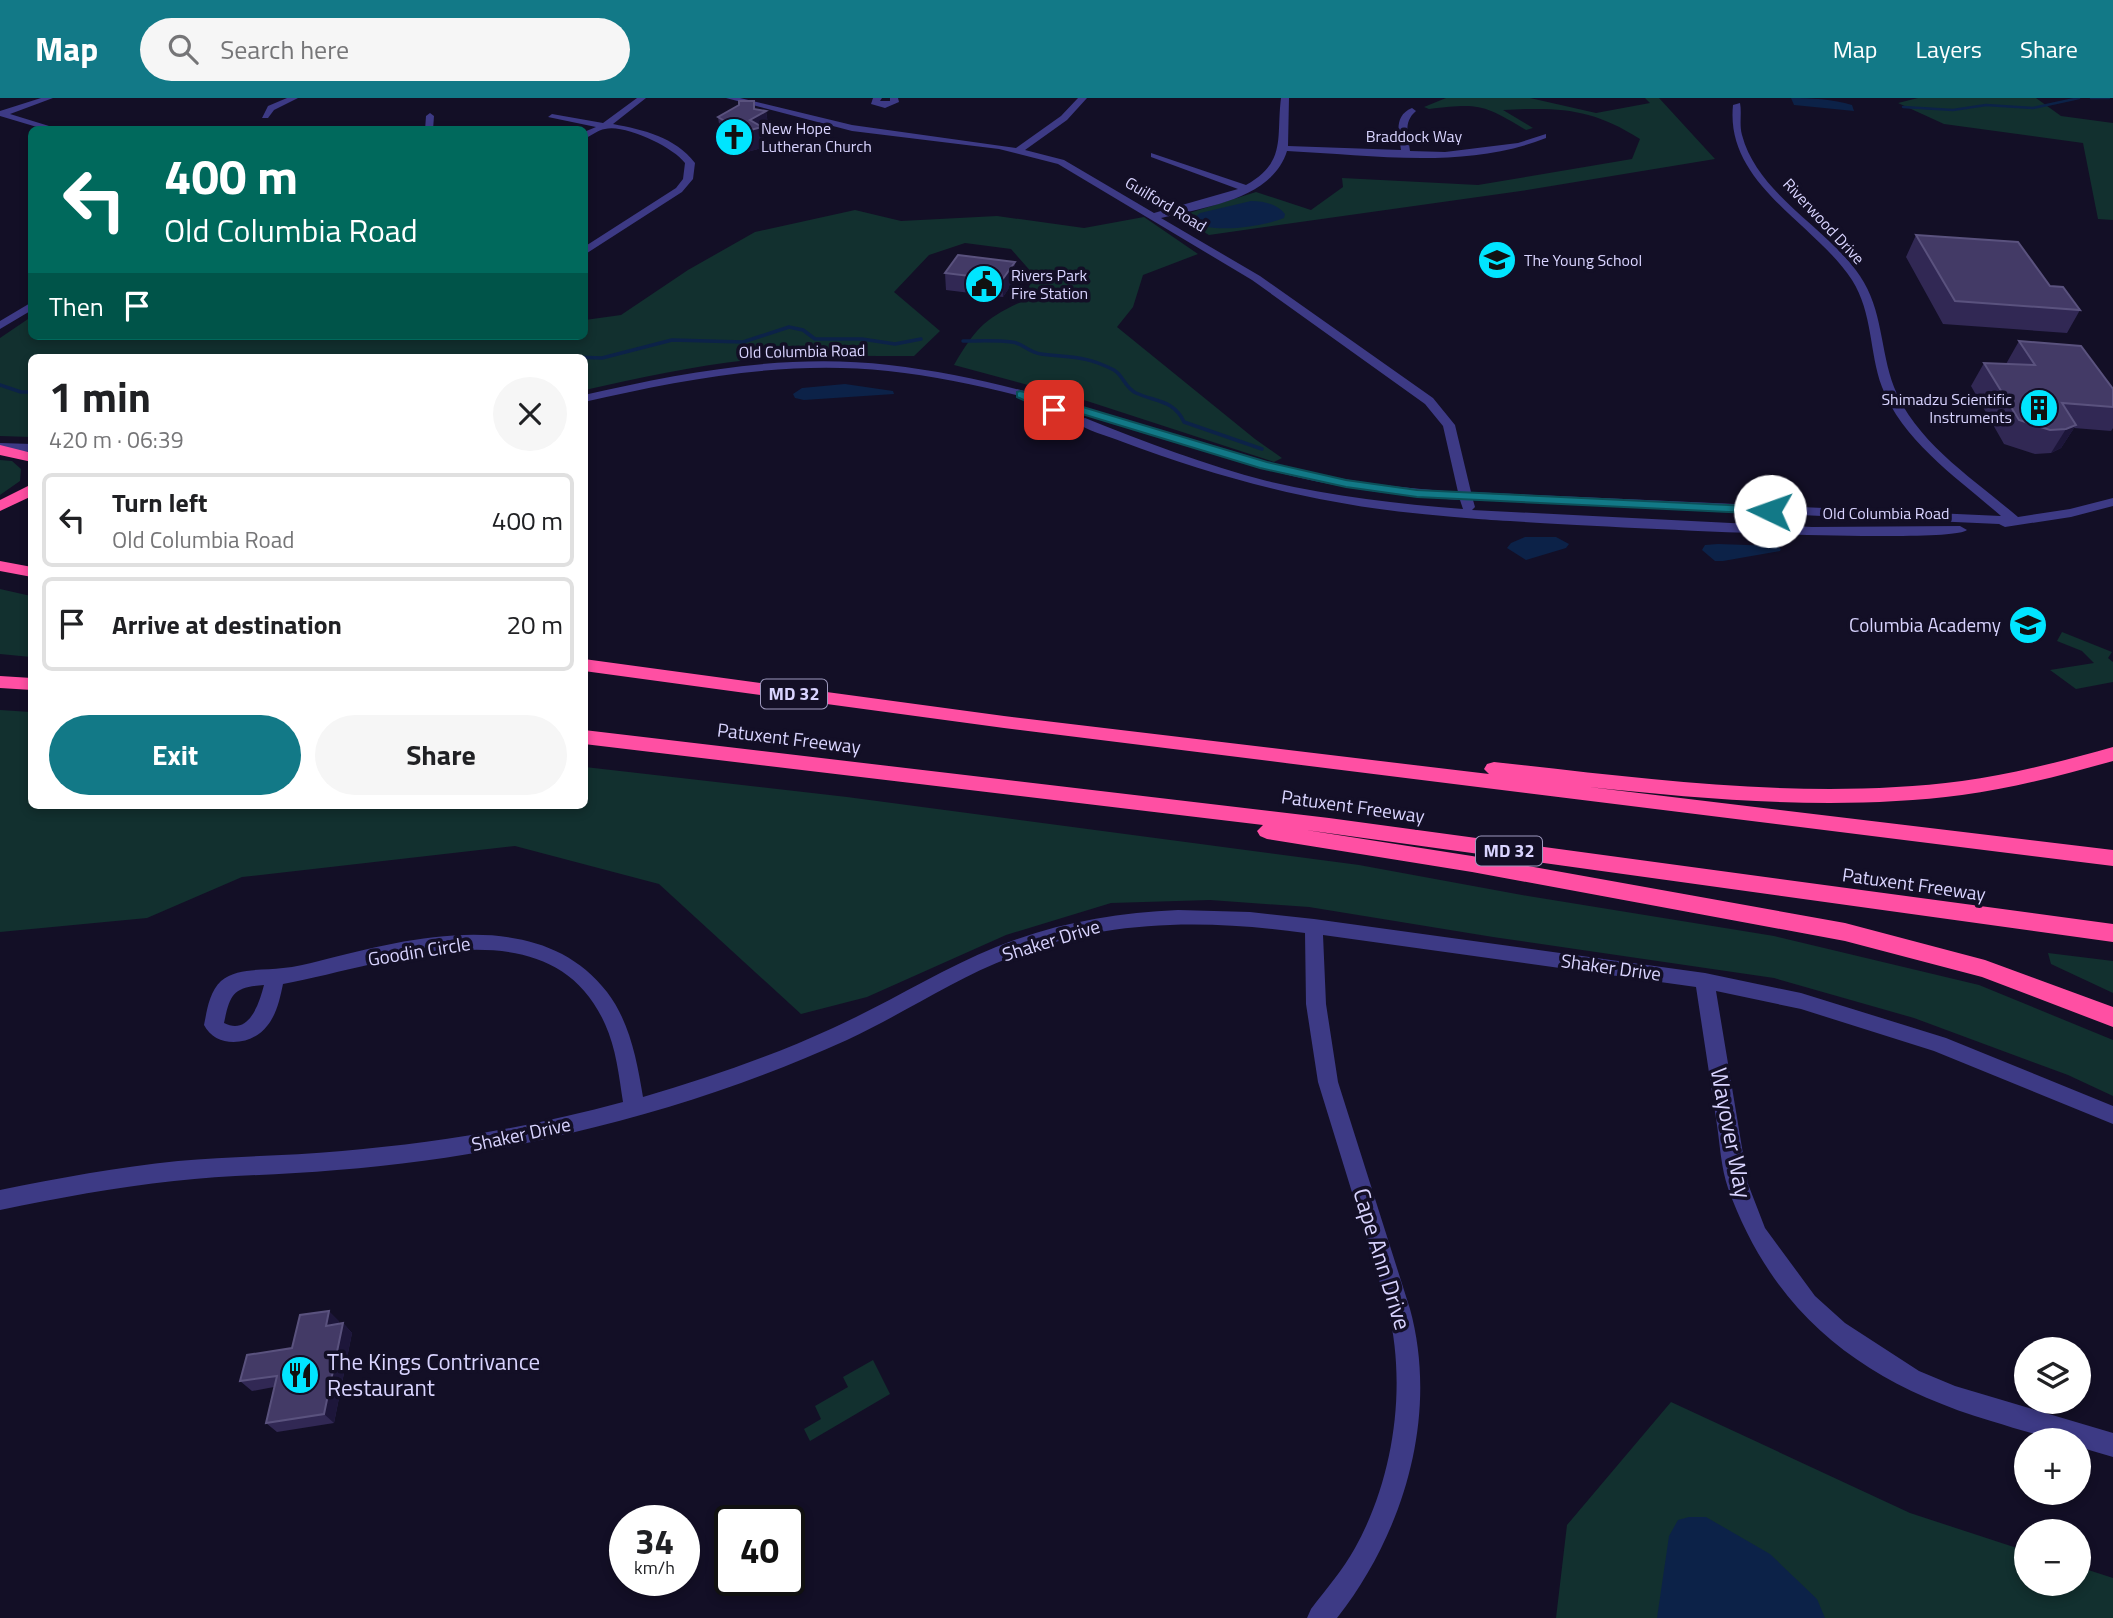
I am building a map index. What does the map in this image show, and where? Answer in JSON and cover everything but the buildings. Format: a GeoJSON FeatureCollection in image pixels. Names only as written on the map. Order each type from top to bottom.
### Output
{"type":"FeatureCollection","features":[{"type":"Feature","properties":{"kind":"highway"},"geometry":{"type":"LineString","coordinates":[[0,448],[28,457]]}},
{"type":"Feature","properties":{"kind":"highway"},"geometry":{"type":"LineString","coordinates":[[0,506],[28,489]]}},
{"type":"Feature","properties":{"kind":"highway"},"geometry":{"type":"LineString","coordinates":[[0,566],[28,571]]}},
{"type":"Feature","properties":{"kind":"highway","name":"Patuxent Freeway"},"geometry":{"type":"LineString","coordinates":[[588,666],[1004,722],[2113,858]]}},
{"type":"Feature","properties":{"kind":"highway"},"geometry":{"type":"LineString","coordinates":[[0,682],[28,684]]}},
{"type":"Feature","properties":{"kind":"highway"},"geometry":{"type":"LineString","coordinates":[[1004,722],[1330,750],[1693,788],[1821,795],[1898,793],[1964,787],[2026,777],[2113,754]]}},
{"type":"Feature","properties":{"kind":"highway","name":"Patuxent Freeway"},"geometry":{"type":"LineString","coordinates":[[588,737],[1329,825],[2113,933]]}},
{"type":"Feature","properties":{"kind":"highway"},"geometry":{"type":"LineString","coordinates":[[905,774],[1458,862],[1740,911],[1913,948],[1985,970],[2113,1017]]}},
{"type":"Feature","properties":{"kind":"street"},"geometry":{"type":"LineString","coordinates":[[1,114],[49,98]]}},
{"type":"Feature","properties":{"kind":"street"},"geometry":{"type":"LineString","coordinates":[[265,116],[271,108],[294,98]]}},
{"type":"Feature","properties":{"kind":"street","name":"Guilford Road"},"geometry":{"type":"LineString","coordinates":[[730,98],[869,131],[1020,149],[1076,169],[1256,278],[1429,401],[1448,425],[1467,496],[1468,514]]}},
{"type":"Feature","properties":{"kind":"street"},"geometry":{"type":"LineString","coordinates":[[760,104],[772,98]]}},
{"type":"Feature","properties":{"kind":"street"},"geometry":{"type":"LineString","coordinates":[[878,98],[874,102],[885,105],[895,102],[894,98]]}},
{"type":"Feature","properties":{"kind":"street"},"geometry":{"type":"LineString","coordinates":[[1020,149],[1063,118],[1083,98]]}},
{"type":"Feature","properties":{"kind":"street"},"geometry":{"type":"LineString","coordinates":[[1156,216],[1247,189],[1271,173],[1280,160],[1285,98]]}},
{"type":"Feature","properties":{"kind":"street"},"geometry":{"type":"LineString","coordinates":[[588,134],[623,114],[638,99]]}},
{"type":"Feature","properties":{"kind":"street","name":"Riverwood Drive"},"geometry":{"type":"LineString","coordinates":[[1737,105],[1737,136],[1750,162],[1861,285],[1875,315],[1882,374],[1896,404],[1928,443],[2014,521]]}},
{"type":"Feature","properties":{"kind":"street"},"geometry":{"type":"LineString","coordinates":[[1406,154],[1402,121],[1406,114],[1412,111]]}},
{"type":"Feature","properties":{"kind":"street"},"geometry":{"type":"LineString","coordinates":[[1,114],[44,126]]}},
{"type":"Feature","properties":{"kind":"street"},"geometry":{"type":"LineString","coordinates":[[429,126],[430,116]]}},
{"type":"Feature","properties":{"kind":"street"},"geometry":{"type":"LineString","coordinates":[[552,117],[656,138],[676,146],[687,157],[690,172],[684,186],[588,249]]}},
{"type":"Feature","properties":{"kind":"street","name":"Braddock Way"},"geometry":{"type":"LineString","coordinates":[[1282,148],[1406,154],[1477,152],[1531,142],[1543,136]]}},
{"type":"Feature","properties":{"kind":"street"},"geometry":{"type":"LineString","coordinates":[[1154,155],[1247,189]]}},
{"type":"Feature","properties":{"kind":"street"},"geometry":{"type":"LineString","coordinates":[[0,326],[28,308]]}},
{"type":"Feature","properties":{"kind":"street","name":"Old Columbia Road"},"geometry":{"type":"LineString","coordinates":[[588,398],[714,372],[813,365],[874,366],[966,380],[1301,475],[1385,490],[2014,521]]}},
{"type":"Feature","properties":{"kind":"street","name":"Old Columbia Road"},"geometry":{"type":"LineString","coordinates":[[1020,395],[1177,457],[1256,482],[1385,507],[1468,514],[1871,533],[1961,530],[2071,513],[2113,502]]}},
{"type":"Feature","properties":{"kind":"street"},"geometry":{"type":"LineString","coordinates":[[0,448],[28,448]]}},
{"type":"Feature","properties":{"kind":"street","name":"Shaker Drive"},"geometry":{"type":"LineString","coordinates":[[0,1200],[108,1180],[180,1171],[364,1159],[438,1150],[501,1139],[634,1108],[785,1057],[841,1033],[1002,953],[1085,927],[1177,915],[1228,916],[1314,926],[1705,981],[1801,1002],[1939,1044],[2113,1115]]}},
{"type":"Feature","properties":{"kind":"street","name":"Cape Ann Drive"},"geometry":{"type":"LineString","coordinates":[[1314,926],[1316,1004],[1328,1082],[1408,1345],[1401,1449],[1378,1526],[1365,1557],[1320,1618]]}},
{"type":"Feature","properties":{"kind":"street","name":"Goodin Circle"},"geometry":{"type":"LineString","coordinates":[[275,977],[425,946],[488,941],[519,945],[544,954],[567,967],[601,999],[613,1020],[621,1046],[634,1108]]}},
{"type":"Feature","properties":{"kind":"street","name":"Wayover Way"},"geometry":{"type":"LineString","coordinates":[[1705,981],[1737,1184],[1757,1234],[1787,1281],[1807,1304],[1837,1331],[1911,1380],[1955,1398],[2113,1445]]}},
{"type":"Feature","properties":{"kind":"green space"},"geometry":{"type":"Polygon","coordinates":[[[1446,98],[1530,98],[1596,113],[1650,103],[1645,98],[1659,98],[1715,159],[1527,190],[1209,235],[1184,220],[1186,214],[1256,192],[1311,210],[1343,187],[1342,178],[1478,185],[1632,159],[1640,139],[1606,121],[1574,112],[1503,110],[1533,128],[1526,130],[1480,107],[1424,107],[1446,98]]]}},
{"type":"Feature","properties":{"kind":"green space"},"geometry":{"type":"Polygon","coordinates":[[[1918,98],[2036,98],[2061,116],[2113,123],[2113,220],[2098,219],[2083,143],[1944,124],[1898,103],[1918,98]]]}},
{"type":"Feature","properties":{"kind":"green space"},"geometry":{"type":"Polygon","coordinates":[[[855,210],[901,221],[997,216],[1084,228],[1144,217],[1198,254],[1143,275],[1133,307],[1117,327],[1282,458],[1274,462],[1087,401],[954,365],[982,326],[999,313],[1023,301],[1034,275],[1011,249],[965,243],[929,255],[894,292],[940,331],[914,356],[810,356],[748,360],[686,369],[588,389],[588,354],[28,354],[28,437],[0,436],[0,338],[28,319],[28,340],[588,340],[588,320],[621,315],[688,270],[755,232],[855,210]]]}},
{"type":"Feature","properties":{"kind":"green space"},"geometry":{"type":"Polygon","coordinates":[[[0,460],[12,461],[21,469],[20,481],[0,495],[0,460]]]}},
{"type":"Feature","properties":{"kind":"green space"},"geometry":{"type":"Polygon","coordinates":[[[0,589],[28,595],[28,657],[0,654],[0,589]]]}},
{"type":"Feature","properties":{"kind":"green space"},"geometry":{"type":"Polygon","coordinates":[[[2062,632],[2112,652],[2108,658],[2113,662],[2113,682],[2076,689],[2050,670],[2094,663],[2082,651],[2057,641],[2062,632]]]}},
{"type":"Feature","properties":{"kind":"green space"},"geometry":{"type":"Polygon","coordinates":[[[0,710],[28,712],[28,809],[588,809],[588,767],[847,797],[1359,865],[1774,936],[1979,985],[2113,1040],[2113,1096],[2068,1075],[1914,1018],[1774,978],[1309,907],[1210,900],[1111,903],[1006,935],[867,997],[801,1014],[659,884],[515,846],[242,877],[147,918],[0,932],[0,710]]]}},
{"type":"Feature","properties":{"kind":"green space"},"geometry":{"type":"Polygon","coordinates":[[[2048,953],[2113,961],[2113,993],[2051,964],[2048,953]]]}},
{"type":"Feature","properties":{"kind":"green space"},"geometry":{"type":"Polygon","coordinates":[[[873,1360],[890,1394],[810,1441],[804,1429],[821,1419],[815,1406],[848,1387],[843,1377],[873,1360]]]}},
{"type":"Feature","properties":{"kind":"green space"},"geometry":{"type":"Polygon","coordinates":[[[1671,1402],[1910,1513],[2014,1547],[2014,1596],[2091,1596],[2091,1571],[2113,1578],[2113,1618],[1556,1618],[1567,1525],[1671,1402]]]}},
{"type":"Feature","properties":{"kind":"water"},"geometry":{"type":"Polygon","coordinates":[[[1791,98],[1837,101],[1852,105],[1854,111],[1794,105],[1791,98]]]}},
{"type":"Feature","properties":{"kind":"water"},"geometry":{"type":"Polygon","coordinates":[[[1251,201],[1274,205],[1285,214],[1284,218],[1264,224],[1224,228],[1212,228],[1195,221],[1195,217],[1200,213],[1251,201]]]}},
{"type":"Feature","properties":{"kind":"water"},"geometry":{"type":"Polygon","coordinates":[[[845,384],[893,391],[894,394],[804,400],[795,398],[793,394],[802,388],[845,384]]]}},
{"type":"Feature","properties":{"kind":"water"},"geometry":{"type":"Polygon","coordinates":[[[1525,537],[1556,537],[1569,544],[1566,548],[1526,560],[1507,548],[1511,543],[1525,537]]]}},
{"type":"Feature","properties":{"kind":"water"},"geometry":{"type":"Polygon","coordinates":[[[1705,545],[1776,546],[1781,549],[1715,561],[1702,550],[1705,545]]]}},
{"type":"Feature","properties":{"kind":"water"},"geometry":{"type":"Polygon","coordinates":[[[1706,1517],[1770,1554],[1817,1599],[1825,1618],[1657,1618],[1669,1536],[1678,1520],[1706,1517]]]}},
{"type":"Feature","properties":{"kind":"waterway"},"geometry":{"type":"LineString","coordinates":[[1903,107],[1953,110],[1986,105],[2033,108],[2079,98]]}},
{"type":"Feature","properties":{"kind":"waterway"},"geometry":{"type":"LineString","coordinates":[[2091,98],[2109,98]]}},
{"type":"Feature","properties":{"kind":"waterway"},"geometry":{"type":"LineString","coordinates":[[588,358],[602,358],[672,340],[743,342],[789,327],[803,330],[815,339],[862,339],[895,344],[921,339]]}},
{"type":"Feature","properties":{"kind":"waterway"},"geometry":{"type":"LineString","coordinates":[[963,341],[1012,342],[1037,353],[1078,358],[1104,365],[1117,372],[1136,393],[1175,409],[1184,422],[1262,449]]}},
{"type":"Feature","properties":{"kind":"waterway"},"geometry":{"type":"LineString","coordinates":[[0,385],[28,392]]}},
{"type":"Feature","properties":{"kind":"place","name":"New Hope Lutheran Church"},"geometry":{"type":"Point","coordinates":[734,137]}},
{"type":"Feature","properties":{"kind":"place","name":"The Young School"},"geometry":{"type":"Point","coordinates":[1497,260]}},
{"type":"Feature","properties":{"kind":"place","name":"Rivers Park Fire Station"},"geometry":{"type":"Point","coordinates":[984,284]}},
{"type":"Feature","properties":{"kind":"place","name":"Shimadzu Scientific Instruments"},"geometry":{"type":"Point","coordinates":[2039,408]}},
{"type":"Feature","properties":{"kind":"place","name":"Columbia Academy"},"geometry":{"type":"Point","coordinates":[2028,625]}},
{"type":"Feature","properties":{"kind":"place","name":"The Kings Contrivance Restaurant"},"geometry":{"type":"Point","coordinates":[300,1375]}},
{"type":"Feature","properties":{"kind":"route"},"geometry":{"type":"LineString","coordinates":[[1054,410],[1020,395],[1062,404],[1226,455],[1346,484],[1417,493],[1770,511]]}}]}
